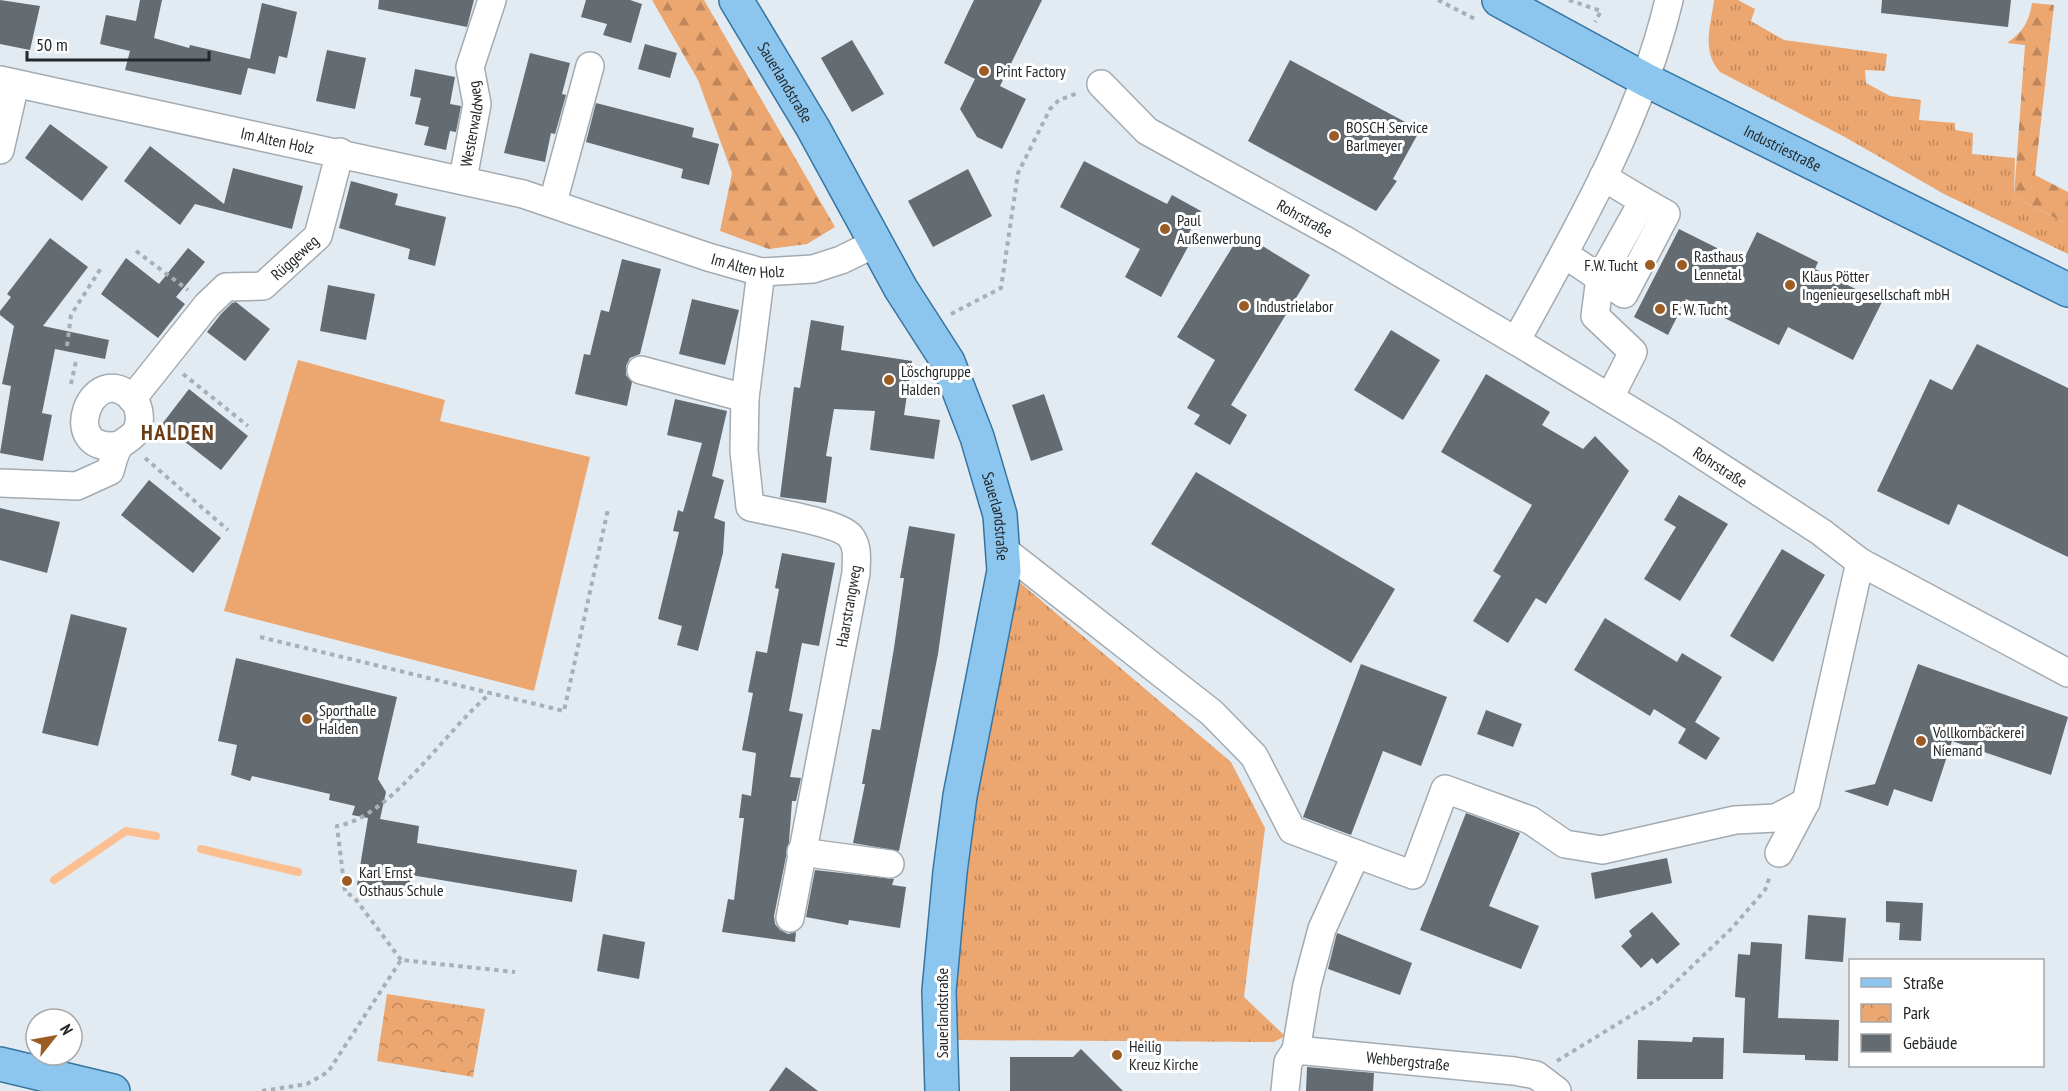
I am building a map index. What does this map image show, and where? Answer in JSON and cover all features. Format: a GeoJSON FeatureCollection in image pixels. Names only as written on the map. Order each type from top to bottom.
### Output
{"type":"FeatureCollection","features":[{"type":"Feature","properties":{"kind":"main road","name":"Sauerlandstraße"},"geometry":{"type":"LineString","coordinates":[[736,0],[819,138],[901,289],[948,362],[978,437],[994,486],[1004,550],[1004,571],[960,796],[950,872],[939,991],[942,1091]]}},
{"type":"Feature","properties":{"kind":"main road","name":"Industriestraße"},"geometry":{"type":"LineString","coordinates":[[1499,0],[1646,80],[2068,290]]}},
{"type":"Feature","properties":{"kind":"main road"},"geometry":{"type":"LineString","coordinates":[[0,1064],[113,1091]]}},
{"type":"Feature","properties":{"kind":"street","name":"Westerwaldweg"},"geometry":{"type":"LineString","coordinates":[[463,179],[477,104],[470,67],[492,0]]}},
{"type":"Feature","properties":{"kind":"street"},"geometry":{"type":"LineString","coordinates":[[1516,341],[1603,177],[1646,80],[1669,0]]}},
{"type":"Feature","properties":{"kind":"street"},"geometry":{"type":"LineString","coordinates":[[553,202],[590,66]]}},
{"type":"Feature","properties":{"kind":"street","name":"Im Alten Holz"},"geometry":{"type":"LineString","coordinates":[[7,82],[463,179],[553,202],[708,257],[761,272],[813,269],[841,260],[876,243]]}},
{"type":"Feature","properties":{"kind":"street"},"geometry":{"type":"LineString","coordinates":[[0,150],[7,82]]}},
{"type":"Feature","properties":{"kind":"street","name":"Rohrstraße"},"geometry":{"type":"LineString","coordinates":[[1101,84],[1147,131],[1343,239],[1610,397],[1821,532],[1860,561],[2068,673]]}},
{"type":"Feature","properties":{"kind":"street","name":"Rüggeweg"},"geometry":{"type":"LineString","coordinates":[[132,399],[207,305],[226,287],[263,286],[318,236],[340,152]]}},
{"type":"Feature","properties":{"kind":"street"},"geometry":{"type":"LineString","coordinates":[[1603,177],[1643,201],[1600,278],[1595,316],[1633,352],[1610,397]]}},
{"type":"Feature","properties":{"kind":"street"},"geometry":{"type":"LineString","coordinates":[[1564,254],[1600,278]]}},
{"type":"Feature","properties":{"kind":"street","name":"Haarstrangweg"},"geometry":{"type":"LineString","coordinates":[[761,272],[745,398],[744,452],[750,507],[829,525],[849,535],[857,550],[856,573],[790,918]]}},
{"type":"Feature","properties":{"kind":"street"},"geometry":{"type":"LineString","coordinates":[[641,370],[745,398]]}},
{"type":"Feature","properties":{"kind":"street"},"geometry":{"type":"LineString","coordinates":[[0,483],[77,486],[110,471],[123,443],[136,431],[140,417],[132,399],[125,393],[111,390],[97,393],[85,407],[83,418],[87,432],[98,442],[112,446],[123,443]]}},
{"type":"Feature","properties":{"kind":"street"},"geometry":{"type":"LineString","coordinates":[[1004,550],[1212,712],[1254,756],[1292,830],[1413,875],[1445,789],[1530,820],[1565,844],[1602,850],[1735,820],[1776,818],[1806,802]]}},
{"type":"Feature","properties":{"kind":"street"},"geometry":{"type":"LineString","coordinates":[[1779,853],[1806,802],[1860,561]]}},
{"type":"Feature","properties":{"kind":"street"},"geometry":{"type":"LineString","coordinates":[[801,852],[890,864]]}},
{"type":"Feature","properties":{"kind":"street"},"geometry":{"type":"LineString","coordinates":[[1285,1091],[1288,1062],[1296,1050],[1307,985],[1322,929],[1356,854]]}},
{"type":"Feature","properties":{"kind":"street","name":"Wehbergstraße"},"geometry":{"type":"LineString","coordinates":[[1296,1050],[1514,1071],[1547,1083]]}},
{"type":"Feature","properties":{"kind":"path"},"geometry":{"type":"LineString","coordinates":[[927,327],[1001,288],[1018,173],[1050,109],[1059,100],[1101,84]]}},
{"type":"Feature","properties":{"kind":"path"},"geometry":{"type":"LineString","coordinates":[[136,251],[207,305]]}},
{"type":"Feature","properties":{"kind":"path"},"geometry":{"type":"LineString","coordinates":[[67,346],[71,315],[101,268]]}},
{"type":"Feature","properties":{"kind":"path"},"geometry":{"type":"LineString","coordinates":[[151,375],[183,374],[248,426]]}},
{"type":"Feature","properties":{"kind":"path"},"geometry":{"type":"LineString","coordinates":[[123,443],[228,530]]}},
{"type":"Feature","properties":{"kind":"path"},"geometry":{"type":"LineString","coordinates":[[260,637],[564,711],[608,509]]}},
{"type":"Feature","properties":{"kind":"path"},"geometry":{"type":"LineString","coordinates":[[491,693],[467,713],[378,807],[360,820],[337,826],[345,892],[354,897],[401,960],[515,972]]}},
{"type":"Feature","properties":{"kind":"path"},"geometry":{"type":"LineString","coordinates":[[1547,1083],[1658,999],[1732,928],[1765,890],[1779,853]]}},
{"type":"Feature","properties":{"kind":"path"},"geometry":{"type":"LineString","coordinates":[[262,1091],[307,1084],[328,1072],[401,960]]}},
{"type":"Feature","properties":{"kind":"green space"},"geometry":{"type":"Polygon","coordinates":[[[652,0],[704,0],[835,227],[807,244],[769,249],[720,231],[732,173],[698,80],[652,0]]]}},
{"type":"Feature","properties":{"kind":"green space"},"geometry":{"type":"Polygon","coordinates":[[[1714,0],[1738,0],[1755,9],[1751,21],[1784,40],[1887,54],[1885,71],[1865,70],[1866,83],[1890,96],[1921,100],[1919,120],[1955,123],[1955,130],[1973,133],[1972,154],[2015,158],[2014,196],[2068,225],[2068,254],[1944,194],[1843,136],[1720,72],[1714,64],[1709,47],[1714,0]]]}},
{"type":"Feature","properties":{"kind":"green space"},"geometry":{"type":"Polygon","coordinates":[[[2032,3],[2054,5],[2035,175],[2068,192],[2068,225],[2014,196],[2025,45],[2007,43],[2024,26],[2032,3]]]}},
{"type":"Feature","properties":{"kind":"green space"},"geometry":{"type":"Polygon","coordinates":[[[298,360],[445,400],[440,421],[590,457],[534,691],[224,611],[298,360]]]}},
{"type":"Feature","properties":{"kind":"green space"},"geometry":{"type":"Polygon","coordinates":[[[1017,580],[1231,762],[1265,828],[1244,997],[1285,1036],[1274,1042],[958,1040],[953,1021],[960,872],[1017,580]]]}},
{"type":"Feature","properties":{"kind":"green space"},"geometry":{"type":"Polygon","coordinates":[[[387,994],[485,1009],[473,1077],[377,1061],[387,994]]]}},
{"type":"Feature","properties":{"kind":"building"},"geometry":{"type":"Polygon","coordinates":[[[0,0],[40,6],[30,50],[0,44],[0,0]]]}},
{"type":"Feature","properties":{"kind":"building"},"geometry":{"type":"Polygon","coordinates":[[[140,0],[162,0],[154,38],[189,48],[190,45],[250,59],[262,3],[297,12],[287,58],[279,56],[275,74],[248,68],[241,95],[125,70],[130,51],[100,44],[106,15],[136,21],[140,0]]]}},
{"type":"Feature","properties":{"kind":"building"},"geometry":{"type":"Polygon","coordinates":[[[379,0],[474,0],[467,27],[378,9],[379,0]]]}},
{"type":"Feature","properties":{"kind":"building"},"geometry":{"type":"Polygon","coordinates":[[[586,0],[630,0],[642,4],[631,43],[603,35],[607,24],[581,17],[586,0]]]}},
{"type":"Feature","properties":{"kind":"building","name":"Print Factory"},"geometry":{"type":"Polygon","coordinates":[[[974,0],[1042,0],[1000,86],[1026,99],[1002,149],[977,137],[960,109],[975,79],[944,63],[974,0]]]}},
{"type":"Feature","properties":{"kind":"building"},"geometry":{"type":"Polygon","coordinates":[[[1882,0],[2011,0],[2008,27],[1881,13],[1882,0]]]}},
{"type":"Feature","properties":{"kind":"building"},"geometry":{"type":"Polygon","coordinates":[[[852,40],[884,94],[852,112],[821,58],[852,40]]]}},
{"type":"Feature","properties":{"kind":"building"},"geometry":{"type":"Polygon","coordinates":[[[645,44],[677,53],[670,78],[638,69],[645,44]]]}},
{"type":"Feature","properties":{"kind":"building"},"geometry":{"type":"Polygon","coordinates":[[[327,50],[366,58],[355,109],[316,101],[327,50]]]}},
{"type":"Feature","properties":{"kind":"building"},"geometry":{"type":"Polygon","coordinates":[[[530,53],[570,63],[562,94],[566,95],[555,134],[551,133],[545,162],[504,153],[530,53]]]}},
{"type":"Feature","properties":{"kind":"building","name":"BOSCH Service Barlmeyer"},"geometry":{"type":"Polygon","coordinates":[[[1290,60],[1420,130],[1393,179],[1397,181],[1376,211],[1248,141],[1290,60]]]}},
{"type":"Feature","properties":{"kind":"building"},"geometry":{"type":"Polygon","coordinates":[[[415,69],[455,77],[450,104],[461,106],[456,132],[450,131],[446,150],[424,145],[429,127],[415,124],[421,98],[410,96],[415,69]]]}},
{"type":"Feature","properties":{"kind":"building"},"geometry":{"type":"Polygon","coordinates":[[[596,103],[694,128],[692,137],[719,144],[709,185],[681,178],[683,169],[586,142],[596,103]]]}},
{"type":"Feature","properties":{"kind":"building"},"geometry":{"type":"Polygon","coordinates":[[[50,124],[108,167],[82,201],[25,158],[50,124]]]}},
{"type":"Feature","properties":{"kind":"building"},"geometry":{"type":"Polygon","coordinates":[[[150,146],[224,204],[233,168],[303,186],[292,229],[195,204],[180,225],[124,181],[150,146]]]}},
{"type":"Feature","properties":{"kind":"building","name":"Paul Außenwerbung"},"geometry":{"type":"Polygon","coordinates":[[[1084,161],[1167,204],[1172,195],[1201,211],[1184,242],[1189,245],[1161,297],[1125,277],[1140,249],[1060,207],[1084,161]]]}},
{"type":"Feature","properties":{"kind":"building"},"geometry":{"type":"Polygon","coordinates":[[[968,169],[992,216],[933,247],[908,201],[968,169]]]}},
{"type":"Feature","properties":{"kind":"building"},"geometry":{"type":"Polygon","coordinates":[[[351,181],[398,194],[395,205],[446,217],[435,266],[408,259],[410,249],[339,228],[351,181]]]}},
{"type":"Feature","properties":{"kind":"building"},"geometry":{"type":"Polygon","coordinates":[[[1679,229],[1743,261],[1757,232],[1818,262],[1815,269],[1882,302],[1853,360],[1788,327],[1779,345],[1686,299],[1668,335],[1634,317],[1679,229]]]}},
{"type":"Feature","properties":{"kind":"building","name":"Industrielabor"},"geometry":{"type":"Polygon","coordinates":[[[1241,233],[1310,275],[1231,405],[1247,415],[1230,445],[1194,424],[1200,415],[1187,408],[1215,360],[1177,337],[1241,233]]]}},
{"type":"Feature","properties":{"kind":"building"},"geometry":{"type":"Polygon","coordinates":[[[50,238],[88,267],[43,326],[109,340],[105,359],[55,349],[42,413],[52,415],[43,461],[0,453],[11,386],[2,384],[14,326],[0,315],[0,311],[11,297],[7,294],[50,238]]]}},
{"type":"Feature","properties":{"kind":"building"},"geometry":{"type":"Polygon","coordinates":[[[188,248],[205,262],[176,297],[185,304],[158,338],[101,294],[126,258],[159,284],[188,248]]]}},
{"type":"Feature","properties":{"kind":"building"},"geometry":{"type":"Polygon","coordinates":[[[622,259],[661,269],[640,354],[630,358],[626,366],[626,375],[632,382],[627,406],[575,394],[584,354],[590,355],[601,310],[609,312],[622,259]]]}},
{"type":"Feature","properties":{"kind":"building"},"geometry":{"type":"Polygon","coordinates":[[[328,285],[375,294],[366,340],[320,331],[328,285]]]}},
{"type":"Feature","properties":{"kind":"building"},"geometry":{"type":"Polygon","coordinates":[[[692,299],[739,310],[725,365],[679,354],[692,299]]]}},
{"type":"Feature","properties":{"kind":"building"},"geometry":{"type":"Polygon","coordinates":[[[236,302],[270,329],[245,361],[207,332],[221,314],[236,302]]]}},
{"type":"Feature","properties":{"kind":"building"},"geometry":{"type":"Polygon","coordinates":[[[811,320],[844,326],[841,350],[912,361],[904,415],[940,420],[934,459],[870,450],[875,411],[834,409],[826,456],[832,457],[826,503],[780,497],[794,387],[800,388],[811,320]]]}},
{"type":"Feature","properties":{"kind":"building"},"geometry":{"type":"Polygon","coordinates":[[[1391,330],[1440,360],[1403,420],[1354,390],[1391,330]]]}},
{"type":"Feature","properties":{"kind":"building"},"geometry":{"type":"Polygon","coordinates":[[[1977,344],[2068,388],[2068,557],[1958,504],[1949,525],[1877,491],[1930,379],[1952,390],[1977,344]]]}},
{"type":"Feature","properties":{"kind":"building"},"geometry":{"type":"Polygon","coordinates":[[[1486,374],[1550,412],[1542,425],[1583,449],[1595,436],[1629,471],[1546,604],[1536,598],[1508,643],[1473,621],[1501,576],[1493,571],[1532,505],[1441,452],[1486,374]]]}},
{"type":"Feature","properties":{"kind":"building"},"geometry":{"type":"Polygon","coordinates":[[[189,389],[248,436],[221,470],[162,424],[189,389]]]}},
{"type":"Feature","properties":{"kind":"building"},"geometry":{"type":"Polygon","coordinates":[[[1044,394],[1063,450],[1031,461],[1012,405],[1044,394]]]}},
{"type":"Feature","properties":{"kind":"building"},"geometry":{"type":"Polygon","coordinates":[[[675,399],[727,411],[712,476],[724,480],[714,518],[725,522],[723,553],[698,651],[677,645],[682,626],[658,619],[679,532],[673,531],[678,510],[683,512],[702,443],[667,435],[675,399]]]}},
{"type":"Feature","properties":{"kind":"building"},"geometry":{"type":"Polygon","coordinates":[[[1196,472],[1395,589],[1351,663],[1151,544],[1196,472]]]}},
{"type":"Feature","properties":{"kind":"building"},"geometry":{"type":"Polygon","coordinates":[[[149,480],[221,538],[193,573],[121,515],[149,480]]]}},
{"type":"Feature","properties":{"kind":"building"},"geometry":{"type":"Polygon","coordinates":[[[1679,495],[1728,524],[1680,601],[1644,579],[1676,527],[1664,520],[1679,495]]]}},
{"type":"Feature","properties":{"kind":"building"},"geometry":{"type":"Polygon","coordinates":[[[0,508],[60,522],[47,573],[0,560],[0,508]]]}},
{"type":"Feature","properties":{"kind":"building"},"geometry":{"type":"Polygon","coordinates":[[[909,526],[955,534],[938,654],[899,851],[853,843],[865,784],[862,784],[872,729],[880,730],[904,578],[900,578],[909,526]]]}},
{"type":"Feature","properties":{"kind":"building"},"geometry":{"type":"Polygon","coordinates":[[[1782,549],[1825,575],[1773,662],[1730,636],[1782,549]]]}},
{"type":"Feature","properties":{"kind":"building"},"geometry":{"type":"Polygon","coordinates":[[[782,553],[835,563],[819,646],[802,643],[789,711],[803,714],[790,777],[801,778],[796,801],[792,801],[789,842],[774,916],[775,924],[780,930],[788,934],[796,932],[795,942],[722,932],[728,899],[734,900],[744,818],[739,818],[742,794],[751,796],[756,753],[742,750],[753,693],[748,692],[756,651],[767,653],[779,589],[775,588],[782,553]]]}},
{"type":"Feature","properties":{"kind":"building"},"geometry":{"type":"Polygon","coordinates":[[[71,614],[127,628],[98,746],[42,733],[71,614]]]}},
{"type":"Feature","properties":{"kind":"building"},"geometry":{"type":"Polygon","coordinates":[[[1605,618],[1677,662],[1682,653],[1722,677],[1695,722],[1720,738],[1706,760],[1678,743],[1686,729],[1654,709],[1650,716],[1574,670],[1605,618]]]}},
{"type":"Feature","properties":{"kind":"building","name":"Sporthalle Halden"},"geometry":{"type":"Polygon","coordinates":[[[236,658],[397,697],[378,779],[386,792],[380,819],[419,826],[417,843],[577,870],[572,902],[411,875],[408,894],[357,885],[368,818],[352,815],[355,806],[329,800],[330,794],[252,776],[250,781],[231,775],[237,745],[218,741],[236,658]]]}},
{"type":"Feature","properties":{"kind":"building"},"geometry":{"type":"Polygon","coordinates":[[[1361,664],[1447,697],[1421,766],[1383,751],[1351,835],[1303,817],[1361,664]]]}},
{"type":"Feature","properties":{"kind":"building"},"geometry":{"type":"Polygon","coordinates":[[[1918,664],[2068,717],[2051,775],[1952,741],[1932,802],[1894,789],[1888,806],[1844,791],[1875,784],[1918,664]]]}},
{"type":"Feature","properties":{"kind":"building"},"geometry":{"type":"Polygon","coordinates":[[[1486,710],[1522,724],[1513,747],[1477,734],[1486,710]]]}},
{"type":"Feature","properties":{"kind":"building"},"geometry":{"type":"Polygon","coordinates":[[[1466,813],[1520,833],[1489,906],[1539,926],[1521,969],[1420,930],[1466,813]]]}},
{"type":"Feature","properties":{"kind":"building"},"geometry":{"type":"Polygon","coordinates":[[[1667,858],[1672,883],[1595,899],[1591,873],[1667,858]]]}},
{"type":"Feature","properties":{"kind":"building"},"geometry":{"type":"Polygon","coordinates":[[[815,870],[894,879],[892,885],[906,887],[900,928],[849,920],[848,925],[806,917],[815,870]]]}},
{"type":"Feature","properties":{"kind":"building"},"geometry":{"type":"Polygon","coordinates":[[[1886,901],[1923,903],[1921,941],[1899,940],[1900,923],[1886,922],[1886,901]]]}},
{"type":"Feature","properties":{"kind":"building"},"geometry":{"type":"Polygon","coordinates":[[[1652,912],[1680,944],[1657,964],[1652,958],[1641,968],[1621,946],[1632,936],[1629,931],[1652,912]]]}},
{"type":"Feature","properties":{"kind":"building"},"geometry":{"type":"Polygon","coordinates":[[[1808,915],[1846,918],[1843,962],[1805,959],[1808,915]]]}},
{"type":"Feature","properties":{"kind":"building"},"geometry":{"type":"Polygon","coordinates":[[[1337,933],[1412,963],[1400,995],[1328,969],[1337,933]]]}},
{"type":"Feature","properties":{"kind":"building"},"geometry":{"type":"Polygon","coordinates":[[[603,934],[645,942],[639,979],[597,971],[603,934]]]}},
{"type":"Feature","properties":{"kind":"building"},"geometry":{"type":"Polygon","coordinates":[[[1751,942],[1782,944],[1778,1018],[1839,1020],[1838,1061],[1805,1060],[1805,1055],[1743,1053],[1745,998],[1735,997],[1738,954],[1750,955],[1751,942]]]}},
{"type":"Feature","properties":{"kind":"building"},"geometry":{"type":"Polygon","coordinates":[[[1693,1037],[1724,1038],[1723,1079],[1637,1079],[1638,1040],[1692,1042],[1693,1037]]]}},
{"type":"Feature","properties":{"kind":"building"},"geometry":{"type":"Polygon","coordinates":[[[1081,1049],[1123,1091],[1010,1091],[1010,1057],[1073,1057],[1081,1049]]]}},
{"type":"Feature","properties":{"kind":"building"},"geometry":{"type":"Polygon","coordinates":[[[786,1067],[818,1091],[769,1091],[786,1067]]]}},
{"type":"Feature","properties":{"kind":"building"},"geometry":{"type":"Polygon","coordinates":[[[1307,1067],[1374,1073],[1373,1091],[1306,1091],[1307,1067]]]}},
{"type":"Feature","properties":{"kind":"waterway"},"geometry":{"type":"LineString","coordinates":[[54,880],[126,831],[156,836]]}},
{"type":"Feature","properties":{"kind":"waterway"},"geometry":{"type":"LineString","coordinates":[[201,849],[298,872]]}},
{"type":"Feature","properties":{"kind":"place","name":"Print Factory"},"geometry":{"type":"Point","coordinates":[984,71]}},
{"type":"Feature","properties":{"kind":"place","name":"BOSCH Service Barlmeyer"},"geometry":{"type":"Point","coordinates":[1334,136]}},
{"type":"Feature","properties":{"kind":"place","name":"Paul Außenwerbung"},"geometry":{"type":"Point","coordinates":[1165,229]}},
{"type":"Feature","properties":{"kind":"place","name":"F.W. Tucht"},"geometry":{"type":"Point","coordinates":[1650,265]}},
{"type":"Feature","properties":{"kind":"place","name":"Rasthaus Lennetal"},"geometry":{"type":"Point","coordinates":[1682,265]}},
{"type":"Feature","properties":{"kind":"place","name":"Klaus Pötter Ingenieurgesellschaft mbH"},"geometry":{"type":"Point","coordinates":[1790,285]}},
{"type":"Feature","properties":{"kind":"place","name":"Industrielabor"},"geometry":{"type":"Point","coordinates":[1244,306]}},
{"type":"Feature","properties":{"kind":"place","name":"F. W. Tucht"},"geometry":{"type":"Point","coordinates":[1660,309]}},
{"type":"Feature","properties":{"kind":"place","name":"Löschgruppe Halden"},"geometry":{"type":"Point","coordinates":[889,380]}},
{"type":"Feature","properties":{"kind":"place","name":"Sporthalle Halden"},"geometry":{"type":"Point","coordinates":[307,719]}},
{"type":"Feature","properties":{"kind":"place","name":"Vollkornbäckerei Niemand"},"geometry":{"type":"Point","coordinates":[1921,741]}},
{"type":"Feature","properties":{"kind":"place","name":"Karl Ernst Osthaus Schule"},"geometry":{"type":"Point","coordinates":[347,881]}},
{"type":"Feature","properties":{"kind":"place","name":"Heilig Kreuz Kirche"},"geometry":{"type":"Point","coordinates":[1117,1055]}},
{"type":"Feature","properties":{"kind":"district","name":"HALDEN"},"geometry":{"type":"Point","coordinates":[178,432]}}]}
